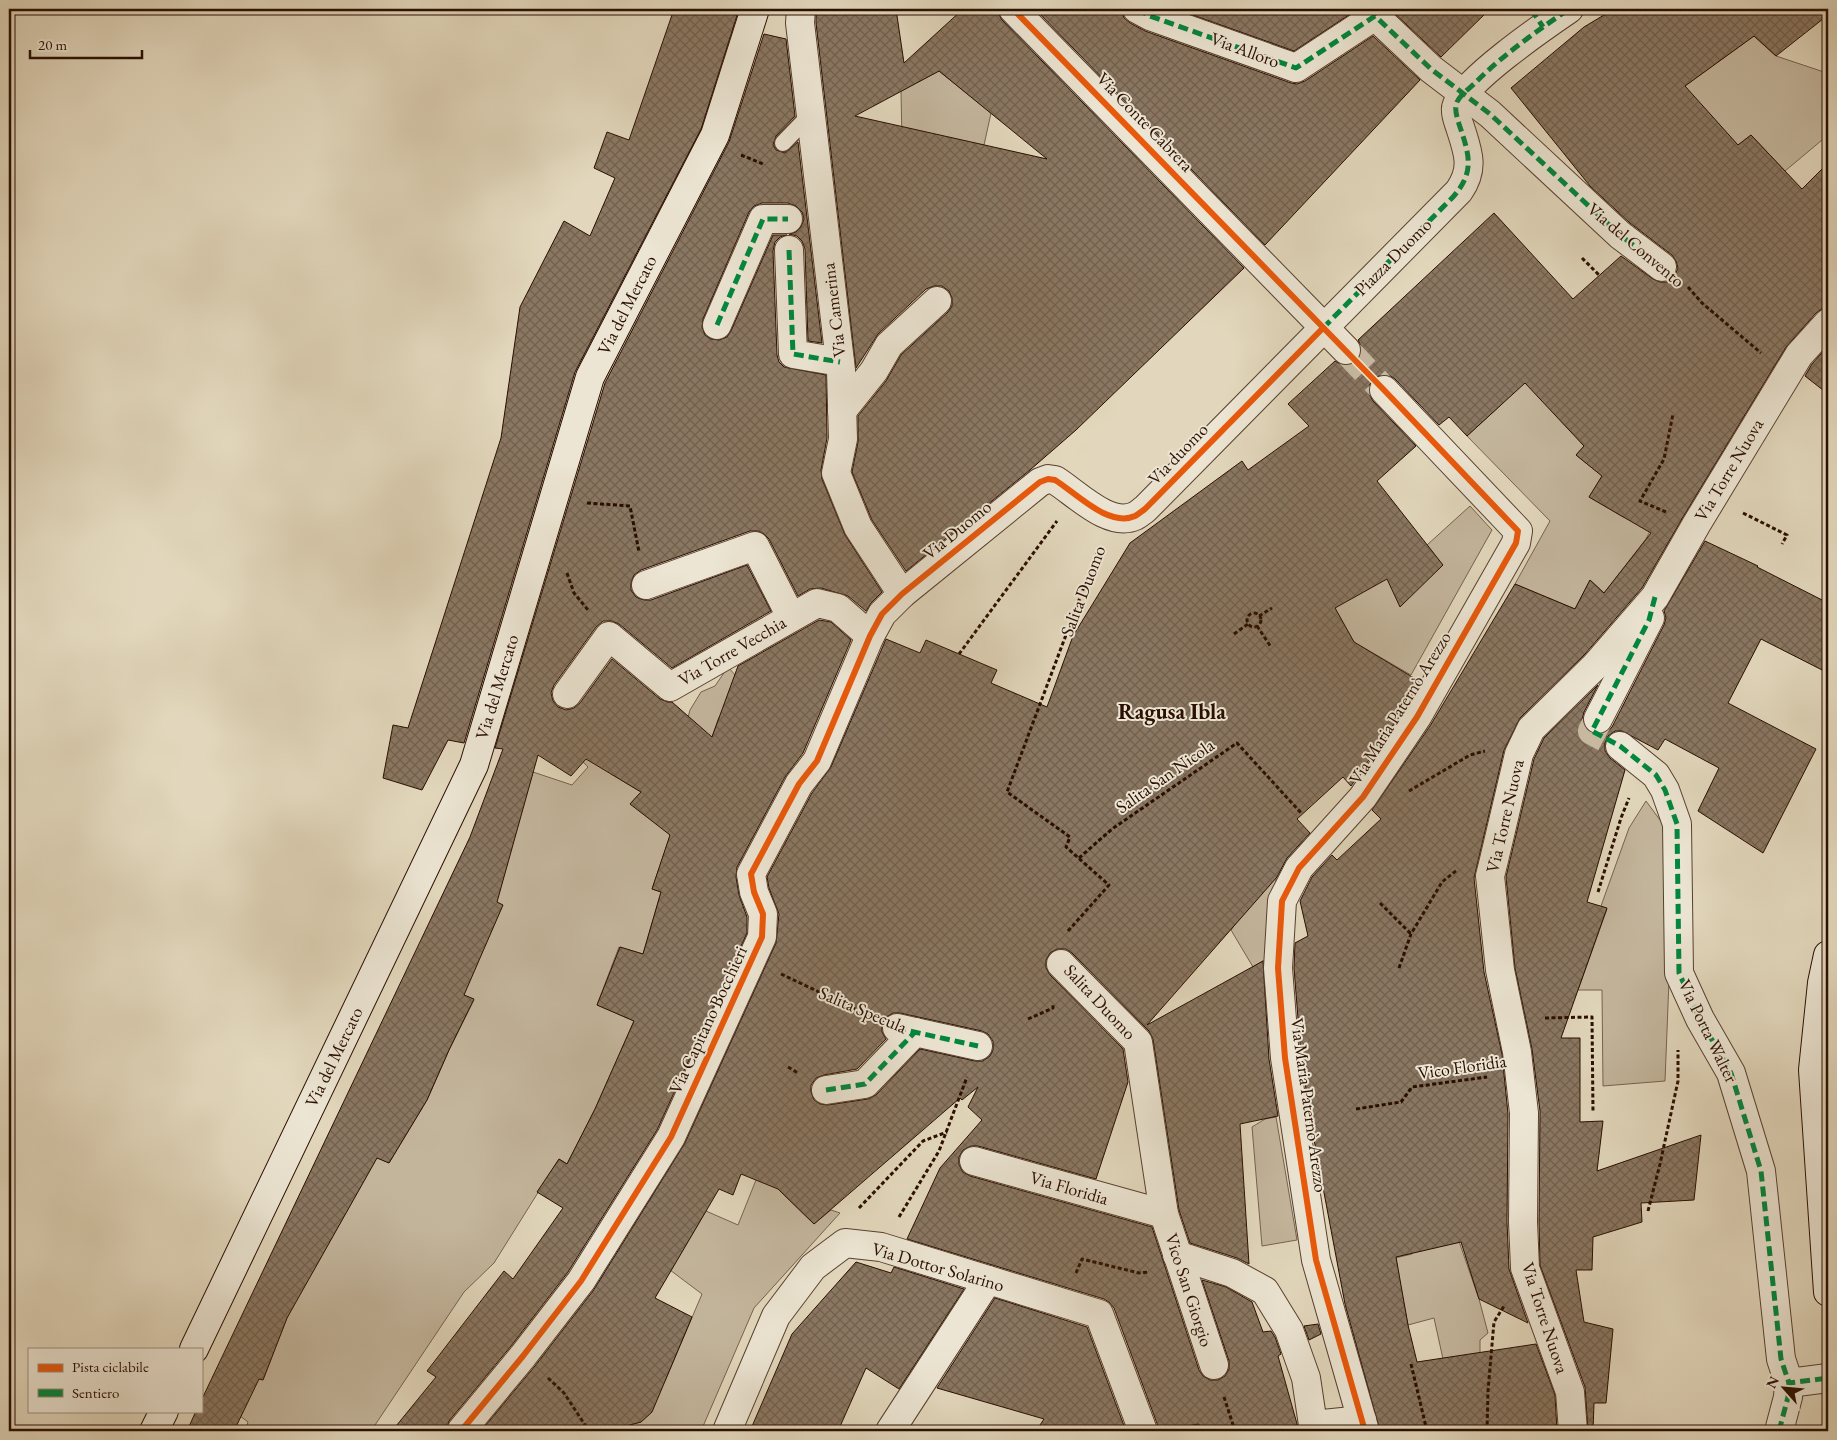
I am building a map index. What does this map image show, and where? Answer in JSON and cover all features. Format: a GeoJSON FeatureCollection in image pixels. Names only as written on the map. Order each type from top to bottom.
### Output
{"type":"FeatureCollection","features":[{"type":"Feature","properties":{"kind":"street","name":"Via del Mercato"},"geometry":{"type":"LineString","coordinates":[[194,1348],[474,765],[590,377],[715,135],[755,9]]}},
{"type":"Feature","properties":{"kind":"street","name":"Via Camerina"},"geometry":{"type":"LineString","coordinates":[[801,9],[800,23],[840,362],[843,439],[836,474],[858,527],[902,594]]}},
{"type":"Feature","properties":{"kind":"street","name":"Via Conte Cabrera"},"geometry":{"type":"LineString","coordinates":[[1013,9],[1323,328]]}},
{"type":"Feature","properties":{"kind":"street","name":"Via Alloro"},"geometry":{"type":"LineString","coordinates":[[1136,9],[1150,16],[1296,68],[1375,16],[1431,69],[1464,94]]}},
{"type":"Feature","properties":{"kind":"street"},"geometry":{"type":"LineString","coordinates":[[1464,94],[1537,18],[1569,9]]}},
{"type":"Feature","properties":{"kind":"street","name":"Via del Convento"},"geometry":{"type":"LineString","coordinates":[[1464,94],[1490,114],[1620,235],[1662,267]]}},
{"type":"Feature","properties":{"kind":"street","name":"Piazza Duomo"},"geometry":{"type":"LineString","coordinates":[[1323,328],[1464,184],[1469,160],[1456,110],[1457,102],[1464,94]]}},
{"type":"Feature","properties":{"kind":"street"},"geometry":{"type":"LineString","coordinates":[[717,326],[762,219],[788,219]]}},
{"type":"Feature","properties":{"kind":"street"},"geometry":{"type":"LineString","coordinates":[[789,250],[793,354],[840,362]]}},
{"type":"Feature","properties":{"kind":"street"},"geometry":{"type":"LineString","coordinates":[[842,411],[874,371],[889,345],[937,301]]}},
{"type":"Feature","properties":{"kind":"street","name":"Via Torre Nuova"},"geometry":{"type":"LineString","coordinates":[[1573,1431],[1570,1392],[1526,1268],[1523,1222],[1524,1113],[1517,1052],[1500,970],[1490,876],[1519,754],[1531,729],[1596,665],[1655,597],[1696,525],[1799,355],[1828,323]]}},
{"type":"Feature","properties":{"kind":"street"},"geometry":{"type":"LineString","coordinates":[[1323,328],[1346,350]]}},
{"type":"Feature","properties":{"kind":"street","name":"Via duomo"},"geometry":{"type":"LineString","coordinates":[[1113,517],[1125,518],[1136,516],[1145,509],[1323,328]]}},
{"type":"Feature","properties":{"kind":"street","name":"Via Maria Paternò Arezzo"},"geometry":{"type":"LineString","coordinates":[[1364,1426],[1316,1260],[1285,1058],[1278,968],[1282,901],[1299,868],[1363,797],[1417,717],[1516,543],[1518,531],[1384,390]]}},
{"type":"Feature","properties":{"kind":"street","name":"Via Duomo"},"geometry":{"type":"LineString","coordinates":[[902,594],[1031,489],[1048,479],[1055,480],[1101,512],[1113,517]]}},
{"type":"Feature","properties":{"kind":"street"},"geometry":{"type":"LineString","coordinates":[[646,585],[755,546],[791,617]]}},
{"type":"Feature","properties":{"kind":"street","name":"Via Capitano Bocchieri"},"geometry":{"type":"LineString","coordinates":[[461,1431],[523,1356],[580,1281],[671,1137],[762,937],[763,914],[754,892],[751,874],[799,784],[817,761],[870,636],[882,614],[902,594]]}},
{"type":"Feature","properties":{"kind":"street"},"geometry":{"type":"LineString","coordinates":[[1598,719],[1649,620],[1655,597]]}},
{"type":"Feature","properties":{"kind":"street","name":"Via Torre Vecchia"},"geometry":{"type":"LineString","coordinates":[[609,636],[670,687],[817,602],[838,608],[870,636]]}},
{"type":"Feature","properties":{"kind":"street"},"geometry":{"type":"LineString","coordinates":[[567,694],[609,636]]}},
{"type":"Feature","properties":{"kind":"street","name":"Via Porta Walter"},"geometry":{"type":"LineString","coordinates":[[1620,746],[1656,775],[1665,790],[1678,824],[1679,973],[1700,1019],[1731,1073],[1761,1171],[1781,1359],[1790,1383]]}},
{"type":"Feature","properties":{"kind":"street"},"geometry":{"type":"LineString","coordinates":[[1828,955],[1822,983],[1813,1070],[1828,1292]]}},
{"type":"Feature","properties":{"kind":"street","name":"Salita Duomo"},"geometry":{"type":"LineString","coordinates":[[1061,964],[1138,1042],[1164,1214]]}},
{"type":"Feature","properties":{"kind":"street"},"geometry":{"type":"LineString","coordinates":[[826,1090],[866,1084],[905,1030]]}},
{"type":"Feature","properties":{"kind":"street","name":"Salita Specula"},"geometry":{"type":"LineString","coordinates":[[905,1030],[978,1046]]}},
{"type":"Feature","properties":{"kind":"street","name":"Via Floridia"},"geometry":{"type":"LineString","coordinates":[[974,1161],[1164,1214]]}},
{"type":"Feature","properties":{"kind":"street","name":"Vico San Giorgio"},"geometry":{"type":"LineString","coordinates":[[1164,1214],[1214,1365]]}},
{"type":"Feature","properties":{"kind":"street","name":"Via Dottor Solarino"},"geometry":{"type":"LineString","coordinates":[[727,1431],[776,1316],[813,1267],[845,1243],[881,1247],[1099,1314],[1143,1431]]}},
{"type":"Feature","properties":{"kind":"street"},"geometry":{"type":"LineString","coordinates":[[1180,1262],[1232,1273],[1265,1291],[1289,1330],[1306,1378],[1314,1428],[1364,1426]]}},
{"type":"Feature","properties":{"kind":"street"},"geometry":{"type":"LineString","coordinates":[[890,1431],[988,1280]]}},
{"type":"Feature","properties":{"kind":"street"},"geometry":{"type":"LineString","coordinates":[[1779,1431],[1790,1383],[1828,1378]]}},
{"type":"Feature","properties":{"kind":"street"},"geometry":{"type":"LineString","coordinates":[[154,1431],[164,1412]]}},
{"type":"Feature","properties":{"kind":"lane"},"geometry":{"type":"LineString","coordinates":[[783,143],[811,114]]}},
{"type":"Feature","properties":{"kind":"path"},"geometry":{"type":"LineString","coordinates":[[710,143],[775,169],[783,143]]}},
{"type":"Feature","properties":{"kind":"path"},"geometry":{"type":"LineString","coordinates":[[1582,258],[1599,275]]}},
{"type":"Feature","properties":{"kind":"path"},"geometry":{"type":"LineString","coordinates":[[1673,414],[1664,459],[1640,501],[1696,525]]}},
{"type":"Feature","properties":{"kind":"path"},"geometry":{"type":"LineString","coordinates":[[1744,505],[1740,512],[1787,536],[1782,544]]}},
{"type":"Feature","properties":{"kind":"path"},"geometry":{"type":"LineString","coordinates":[[609,636],[574,593],[549,509],[630,506],[646,585]]}},
{"type":"Feature","properties":{"kind":"path"},"geometry":{"type":"LineString","coordinates":[[959,654],[1063,513]]}},
{"type":"Feature","properties":{"kind":"path"},"geometry":{"type":"LineString","coordinates":[[1259,616],[1272,608]]}},
{"type":"Feature","properties":{"kind":"path"},"geometry":{"type":"LineString","coordinates":[[1248,624],[1247,619],[1251,613],[1259,616]]}},
{"type":"Feature","properties":{"kind":"path"},"geometry":{"type":"LineString","coordinates":[[1257,626],[1260,622],[1259,616]]}},
{"type":"Feature","properties":{"kind":"path"},"geometry":{"type":"LineString","coordinates":[[1248,624],[1252,627],[1257,626]]}},
{"type":"Feature","properties":{"kind":"path"},"geometry":{"type":"LineString","coordinates":[[1234,634],[1248,624]]}},
{"type":"Feature","properties":{"kind":"path"},"geometry":{"type":"LineString","coordinates":[[1257,626],[1272,647]]}},
{"type":"Feature","properties":{"kind":"path"},"geometry":{"type":"LineString","coordinates":[[1363,797],[1402,795],[1470,754],[1506,746],[1531,729]]}},
{"type":"Feature","properties":{"kind":"path"},"geometry":{"type":"LineString","coordinates":[[1598,892],[1621,818],[1643,764]]}},
{"type":"Feature","properties":{"kind":"path"},"geometry":{"type":"LineString","coordinates":[[1399,968],[1411,934],[1442,882],[1459,868],[1494,860]]}},
{"type":"Feature","properties":{"kind":"path"},"geometry":{"type":"LineString","coordinates":[[1380,903],[1411,934]]}},
{"type":"Feature","properties":{"kind":"path"},"geometry":{"type":"LineString","coordinates":[[1028,1019],[1053,1008],[1054,1000]]}},
{"type":"Feature","properties":{"kind":"path"},"geometry":{"type":"LineString","coordinates":[[1592,1017],[1593,1112]]}},
{"type":"Feature","properties":{"kind":"path"},"geometry":{"type":"LineString","coordinates":[[1648,1211],[1678,1081],[1678,1042]]}},
{"type":"Feature","properties":{"kind":"path"},"geometry":{"type":"LineString","coordinates":[[881,1247],[939,1151],[978,1046]]}},
{"type":"Feature","properties":{"kind":"path"},"geometry":{"type":"LineString","coordinates":[[859,1208],[923,1141],[947,1132]]}},
{"type":"Feature","properties":{"kind":"path"},"geometry":{"type":"LineString","coordinates":[[1064,1304],[1082,1259],[1138,1273],[1180,1262]]}},
{"type":"Feature","properties":{"kind":"path"},"geometry":{"type":"LineString","coordinates":[[1487,1431],[1488,1391],[1494,1322],[1526,1268]]}},
{"type":"Feature","properties":{"kind":"path"},"geometry":{"type":"LineString","coordinates":[[523,1356],[564,1393],[589,1431]]}},
{"type":"Feature","properties":{"kind":"path"},"geometry":{"type":"LineString","coordinates":[[1411,1364],[1427,1431]]}},
{"type":"Feature","properties":{"kind":"shaded area"},"geometry":{"type":"Polygon","coordinates":[[[1754,36],[1776,56],[1821,71],[1828,78],[1828,135],[1785,171],[1751,135],[1738,145],[1671,96],[1754,36]]]}},
{"type":"Feature","properties":{"kind":"shaded area"},"geometry":{"type":"Polygon","coordinates":[[[939,71],[991,113],[984,145],[902,142],[901,91],[939,71]]]}},
{"type":"Feature","properties":{"kind":"shaded area"},"geometry":{"type":"Polygon","coordinates":[[[1466,292],[1601,428],[1576,455],[1602,476],[1589,497],[1623,517],[1658,515],[1646,539],[1604,593],[1590,580],[1575,609],[1515,584],[1550,521],[1467,436],[1502,404],[1466,292]]]}},
{"type":"Feature","properties":{"kind":"shaded area"},"geometry":{"type":"Polygon","coordinates":[[[1470,506],[1492,530],[1411,675],[1354,642],[1335,608],[1427,545],[1470,506]]]}},
{"type":"Feature","properties":{"kind":"shaded area"},"geometry":{"type":"Polygon","coordinates":[[[728,667],[743,684],[745,725],[719,717],[707,751],[683,736],[690,710],[701,692],[715,686],[728,667]]]}},
{"type":"Feature","properties":{"kind":"shaded area"},"geometry":{"type":"Polygon","coordinates":[[[611,731],[630,742],[611,774],[641,792],[630,804],[672,830],[652,889],[661,892],[643,954],[619,947],[597,1005],[634,1021],[595,1109],[567,1164],[559,1159],[494,1263],[464,1292],[371,1431],[362,1431],[355,1428],[352,1431],[245,1431],[248,1422],[231,1409],[247,1375],[263,1380],[287,1318],[369,1154],[389,1163],[427,1100],[474,1000],[464,995],[490,899],[533,772],[572,785],[588,767],[583,762],[611,731]]]}},
{"type":"Feature","properties":{"kind":"shaded area"},"geometry":{"type":"Polygon","coordinates":[[[1646,801],[1663,824],[1672,905],[1665,1081],[1603,1086],[1602,990],[1578,990],[1607,909],[1601,906],[1629,828],[1646,801]]]}},
{"type":"Feature","properties":{"kind":"shaded area"},"geometry":{"type":"Polygon","coordinates":[[[1277,864],[1271,956],[1253,967],[1231,930],[1277,864]]]}},
{"type":"Feature","properties":{"kind":"shaded area"},"geometry":{"type":"Polygon","coordinates":[[[1276,1117],[1297,1240],[1262,1246],[1252,1127],[1265,1119],[1276,1117]]]}},
{"type":"Feature","properties":{"kind":"shaded area"},"geometry":{"type":"Polygon","coordinates":[[[775,1147],[782,1193],[814,1224],[831,1210],[840,1213],[754,1308],[701,1431],[618,1431],[626,1426],[641,1422],[652,1412],[610,1376],[665,1381],[702,1294],[670,1270],[706,1211],[738,1225],[756,1180],[775,1147]]]}},
{"type":"Feature","properties":{"kind":"shaded area"},"geometry":{"type":"Polygon","coordinates":[[[1454,1227],[1479,1299],[1488,1333],[1480,1340],[1480,1360],[1443,1359],[1434,1318],[1408,1325],[1403,1300],[1378,1262],[1412,1254],[1411,1242],[1454,1227]]]}},
{"type":"Feature","properties":{"kind":"building"},"geometry":{"type":"Polygon","coordinates":[[[674,9],[739,9],[701,129],[575,372],[464,743],[448,740],[422,790],[383,778],[393,725],[408,728],[501,438],[520,307],[564,221],[590,236],[615,178],[594,168],[607,132],[629,140],[674,9]]]}},
{"type":"Feature","properties":{"kind":"building"},"geometry":{"type":"Polygon","coordinates":[[[816,9],[896,9],[904,63],[963,9],[998,9],[1002,20],[1244,268],[1076,430],[906,571],[872,520],[852,472],[858,442],[858,416],[886,381],[901,355],[948,312],[952,306],[952,298],[949,291],[942,286],[926,289],[878,334],[856,368],[816,23],[816,9]],[[939,71],[855,116],[1047,159],[939,71]]]}},
{"type":"Feature","properties":{"kind":"building"},"geometry":{"type":"Polygon","coordinates":[[[1035,9],[1121,9],[1124,18],[1145,31],[1297,84],[1305,81],[1373,36],[1420,80],[1265,245],[1035,9]]]}},
{"type":"Feature","properties":{"kind":"building"},"geometry":{"type":"Polygon","coordinates":[[[1176,9],[1358,9],[1294,51],[1176,9]]]}},
{"type":"Feature","properties":{"kind":"building"},"geometry":{"type":"Polygon","coordinates":[[[1390,9],[1490,9],[1441,57],[1390,9]]]}},
{"type":"Feature","properties":{"kind":"building"},"geometry":{"type":"Polygon","coordinates":[[[1614,9],[1828,9],[1828,15],[1776,56],[1754,36],[1685,86],[1738,145],[1751,135],[1802,189],[1828,163],[1828,308],[1823,308],[1816,313],[1786,347],[1642,588],[1585,654],[1520,718],[1504,750],[1474,878],[1484,972],[1502,1054],[1508,1114],[1507,1222],[1509,1269],[1528,1323],[1479,1299],[1461,1242],[1396,1257],[1408,1325],[1417,1362],[1536,1344],[1555,1395],[1557,1431],[1380,1431],[1345,1304],[1312,1129],[1301,1056],[1294,968],[1295,943],[1308,936],[1300,901],[1312,877],[1332,855],[1337,860],[1381,819],[1372,810],[1430,726],[1515,584],[1575,609],[1590,580],[1604,593],[1651,533],[1589,497],[1602,476],[1576,455],[1584,446],[1525,383],[1467,436],[1449,417],[1439,425],[1395,379],[1389,375],[1381,375],[1373,379],[1369,386],[1369,394],[1373,401],[1416,446],[1377,481],[1443,565],[1400,607],[1387,579],[1335,608],[1354,642],[1419,681],[1404,709],[1351,786],[1343,777],[1297,819],[1310,833],[1287,858],[1277,877],[1147,1025],[1263,961],[1269,1059],[1278,1116],[1240,1124],[1249,1264],[1237,1258],[1190,1243],[1179,1210],[1153,1039],[1149,1031],[1066,949],[1057,949],[1050,953],[1046,960],[1046,968],[1050,975],[1123,1049],[1128,1082],[1096,1179],[978,1146],[971,1146],[963,1150],[959,1157],[959,1165],[963,1172],[970,1176],[1152,1227],[1199,1370],[1203,1376],[1210,1380],[1218,1380],[1225,1376],[1229,1369],[1229,1361],[1202,1280],[1226,1287],[1252,1302],[1263,1332],[1271,1331],[1275,1337],[1281,1354],[1278,1356],[1299,1431],[1201,1431],[1199,1424],[1158,1431],[1158,1426],[1114,1308],[1109,1302],[907,1239],[940,1168],[982,1120],[968,1107],[978,1087],[962,1100],[960,1098],[814,1224],[778,1189],[741,1174],[733,1195],[719,1189],[655,1298],[692,1317],[652,1412],[641,1422],[626,1426],[618,1431],[481,1431],[535,1366],[593,1291],[685,1143],[776,943],[779,914],[767,877],[812,793],[831,767],[886,639],[920,653],[926,640],[997,670],[991,683],[1047,707],[1073,636],[1130,543],[1242,461],[1248,470],[1309,426],[1288,404],[1335,361],[1342,365],[1350,365],[1357,361],[1361,354],[1361,346],[1358,340],[1494,213],[1573,299],[1621,256],[1660,282],[1668,282],[1674,277],[1678,268],[1672,255],[1630,223],[1590,186],[1511,88],[1584,27],[1614,9]],[[893,1013],[886,1017],[882,1024],[882,1032],[886,1039],[857,1069],[816,1078],[811,1085],[814,1100],[820,1104],[828,1105],[868,1099],[876,1095],[920,1049],[975,1061],[983,1061],[990,1056],[993,1050],[993,1041],[988,1034],[982,1031],[893,1013]]]}},
{"type":"Feature","properties":{"kind":"building"},"geometry":{"type":"Polygon","coordinates":[[[764,34],[786,39],[795,116],[776,136],[773,145],[776,150],[785,153],[798,142],[822,343],[808,341],[805,249],[802,241],[797,236],[789,234],[796,232],[801,227],[804,219],[802,212],[796,206],[788,203],[762,203],[754,206],[749,212],[703,319],[702,327],[705,335],[711,339],[719,340],[727,337],[773,235],[787,235],[780,237],[775,242],[773,251],[777,355],[779,362],[784,367],[826,375],[827,438],[821,470],[822,479],[845,535],[882,592],[866,611],[848,596],[821,588],[810,589],[798,596],[769,539],[758,531],[750,531],[641,570],[634,575],[631,590],[636,597],[651,600],[747,565],[771,611],[672,668],[619,624],[612,621],[603,621],[596,627],[554,685],[551,693],[553,701],[558,707],[566,710],[574,708],[580,703],[612,659],[660,699],[672,702],[712,737],[738,666],[819,620],[831,622],[851,640],[803,753],[785,777],[737,867],[736,877],[739,895],[747,917],[747,933],[657,1130],[568,1272],[511,1346],[449,1421],[446,1431],[392,1431],[436,1377],[427,1371],[504,1271],[513,1279],[563,1208],[537,1192],[559,1159],[567,1164],[595,1109],[634,1021],[597,1005],[620,947],[643,954],[661,892],[652,889],[670,835],[630,804],[641,792],[586,759],[571,776],[538,755],[497,902],[503,905],[464,995],[474,999],[427,1100],[389,1163],[377,1158],[287,1318],[263,1380],[259,1379],[234,1431],[187,1431],[196,1412],[202,1412],[202,1399],[470,837],[503,749],[495,748],[605,383],[729,142],[764,34]]]}},
{"type":"Feature","properties":{"kind":"building"},"geometry":{"type":"Polygon","coordinates":[[[1828,346],[1828,394],[1805,376],[1812,364],[1828,346]]]}},
{"type":"Feature","properties":{"kind":"building"},"geometry":{"type":"Polygon","coordinates":[[[1705,541],[1758,566],[1828,603],[1828,673],[1761,639],[1728,703],[1816,749],[1763,853],[1698,811],[1719,768],[1665,739],[1658,750],[1622,731],[1615,731],[1608,736],[1605,743],[1605,751],[1610,758],[1625,770],[1587,902],[1607,908],[1561,1038],[1580,1038],[1580,1122],[1603,1121],[1597,1171],[1701,1135],[1694,1200],[1641,1203],[1642,1222],[1593,1237],[1592,1270],[1576,1270],[1584,1322],[1613,1329],[1606,1403],[1594,1403],[1593,1431],[1588,1431],[1585,1387],[1540,1265],[1540,1111],[1532,1049],[1515,968],[1506,877],[1534,759],[1544,738],[1598,685],[1584,712],[1582,720],[1590,733],[1598,735],[1612,727],[1664,625],[1666,618],[1664,611],[1705,541]]]}},
{"type":"Feature","properties":{"kind":"building"},"geometry":{"type":"Polygon","coordinates":[[[856,1262],[891,1273],[894,1267],[964,1289],[899,1389],[866,1368],[838,1431],[750,1431],[792,1334],[856,1262]]]}},
{"type":"Feature","properties":{"kind":"building"},"geometry":{"type":"Polygon","coordinates":[[[995,1298],[1087,1327],[1126,1431],[1036,1431],[1044,1419],[937,1388],[995,1298]]]}},
{"type":"Feature","properties":{"kind":"building"},"geometry":{"type":"Polygon","coordinates":[[[1318,1324],[1321,1334],[1309,1340],[1304,1326],[1318,1324]]]}},
{"type":"Feature","properties":{"kind":"tunnel"},"geometry":{"type":"LineString","coordinates":[[1346,350],[1384,390]]}},
{"type":"Feature","properties":{"kind":"tunnel"},"geometry":{"type":"LineString","coordinates":[[1598,719],[1592,731],[1620,746]]}},
{"type":"Feature","properties":{"kind":"marked path"},"geometry":{"type":"LineString","coordinates":[[1137,9],[1150,16],[1296,68],[1375,16],[1431,69],[1490,114],[1620,235],[1662,267]]}},
{"type":"Feature","properties":{"kind":"marked path"},"geometry":{"type":"LineString","coordinates":[[1531,9],[1543,27]]}},
{"type":"Feature","properties":{"kind":"marked path"},"geometry":{"type":"LineString","coordinates":[[1323,328],[1460,189],[1465,180],[1468,162],[1466,145],[1457,119],[1456,110],[1457,102],[1461,96],[1509,52],[1569,9]]}},
{"type":"Feature","properties":{"kind":"marked path"},"geometry":{"type":"LineString","coordinates":[[717,325],[763,219],[788,219]]}},
{"type":"Feature","properties":{"kind":"marked path"},"geometry":{"type":"LineString","coordinates":[[789,250],[793,354],[840,362]]}},
{"type":"Feature","properties":{"kind":"marked path"},"geometry":{"type":"LineString","coordinates":[[1655,597],[1649,620],[1592,731],[1620,746],[1656,775],[1665,790],[1677,824],[1679,973],[1700,1019],[1731,1073],[1761,1171],[1781,1359],[1789,1383],[1828,1378]]}},
{"type":"Feature","properties":{"kind":"marked path"},"geometry":{"type":"LineString","coordinates":[[896,1028],[978,1046]]}},
{"type":"Feature","properties":{"kind":"marked path"},"geometry":{"type":"LineString","coordinates":[[826,1090],[865,1084],[915,1032]]}},
{"type":"Feature","properties":{"kind":"marked path"},"geometry":{"type":"LineString","coordinates":[[1779,1431],[1788,1397],[1789,1383]]}},
{"type":"Feature","properties":{"kind":"cycle path"},"geometry":{"type":"LineString","coordinates":[[1013,9],[1384,390],[1518,531],[1516,543],[1417,717],[1363,797],[1299,868],[1282,901],[1278,968],[1285,1058],[1316,1260],[1365,1431]]}},
{"type":"Feature","properties":{"kind":"cycle path"},"geometry":{"type":"LineString","coordinates":[[461,1431],[523,1356],[581,1281],[671,1137],[762,937],[763,914],[754,892],[751,874],[799,784],[817,761],[870,636],[882,614],[902,594],[1040,482],[1048,479],[1055,480],[1093,507],[1114,517],[1125,518],[1135,516],[1145,509],[1323,328]]}},
{"type":"Feature","properties":{"kind":"district","name":"Ragusa Ibla"},"geometry":{"type":"Point","coordinates":[1172,711]}}]}
